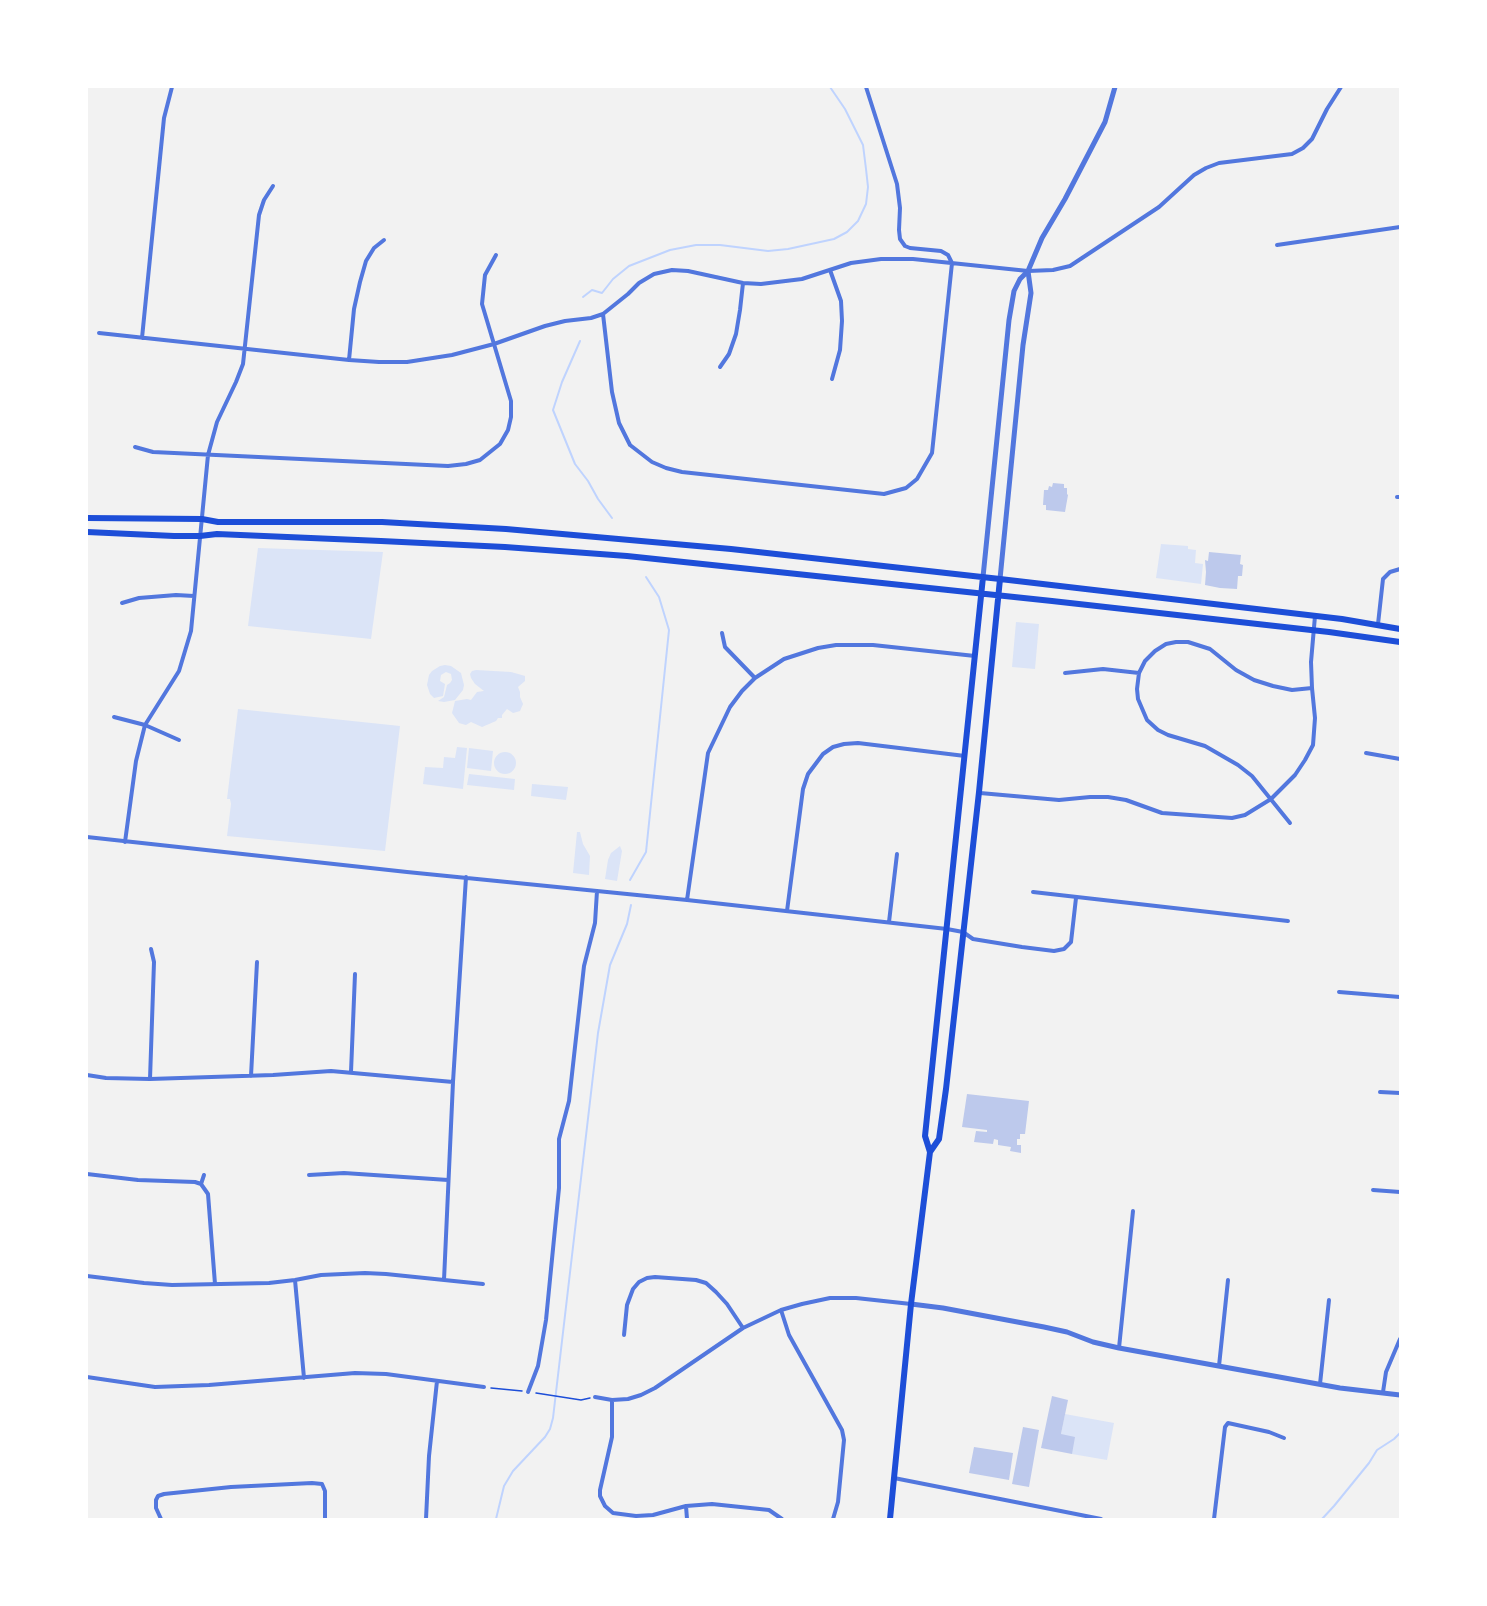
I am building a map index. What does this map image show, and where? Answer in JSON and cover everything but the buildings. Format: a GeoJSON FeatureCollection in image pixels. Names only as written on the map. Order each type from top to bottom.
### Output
{"type":"FeatureCollection","features":[{"type":"Feature","properties":{"kind":"main road"},"geometry":{"type":"LineString","coordinates":[[87,518],[202,519],[218,522],[382,522],[506,529],[731,549],[1000,579],[1315,616],[1400,629]]}},
{"type":"Feature","properties":{"kind":"main road"},"geometry":{"type":"LineString","coordinates":[[87,532],[174,536],[217,534],[516,548],[644,558],[1313,630],[1400,642]]}},
{"type":"Feature","properties":{"kind":"main road"},"geometry":{"type":"LineString","coordinates":[[890,1519],[911,1304],[930,1152],[925,1137],[983,578]]}},
{"type":"Feature","properties":{"kind":"main road"},"geometry":{"type":"LineString","coordinates":[[930,1152],[939,1139],[942,1116],[979,792],[1000,579]]}},
{"type":"Feature","properties":{"kind":"street"},"geometry":{"type":"LineString","coordinates":[[142,338],[164,118],[172,87]]}},
{"type":"Feature","properties":{"kind":"street"},"geometry":{"type":"LineString","coordinates":[[603,314],[612,392],[619,423],[630,445],[651,462],[682,472],[884,494],[906,488],[917,478],[932,453],[952,263],[948,255],[941,251],[910,248],[905,246],[900,239],[897,184],[866,87]]}},
{"type":"Feature","properties":{"kind":"street"},"geometry":{"type":"LineString","coordinates":[[983,578],[1009,320],[1014,291],[1020,279],[1028,271],[1042,238],[1105,122],[1114,87]]}},
{"type":"Feature","properties":{"kind":"street"},"geometry":{"type":"LineString","coordinates":[[99,333],[349,360],[380,362],[418,360],[452,355],[494,344],[545,326],[603,314],[639,283],[654,274],[672,270],[688,271],[743,283],[782,283],[851,263],[881,259],[1028,271],[1053,270],[1070,266],[1159,207],[1194,175],[1206,168],[1219,163],[1292,154],[1303,148],[1312,139],[1341,87]]}},
{"type":"Feature","properties":{"kind":"street"},"geometry":{"type":"LineString","coordinates":[[125,842],[136,761],[145,725],[179,671],[190,631],[208,455],[217,422],[243,364],[259,215],[264,200],[273,186]]}},
{"type":"Feature","properties":{"kind":"street"},"geometry":{"type":"LineString","coordinates":[[1277,244],[1400,227]]}},
{"type":"Feature","properties":{"kind":"street"},"geometry":{"type":"LineString","coordinates":[[349,360],[354,309],[366,261],[374,248],[384,240]]}},
{"type":"Feature","properties":{"kind":"street"},"geometry":{"type":"LineString","coordinates":[[135,447],[153,452],[448,466],[480,460],[500,444],[508,430],[511,417],[511,401],[482,304],[485,275],[496,255]]}},
{"type":"Feature","properties":{"kind":"street"},"geometry":{"type":"LineString","coordinates":[[830,270],[841,301],[842,321],[840,350],[832,379]]}},
{"type":"Feature","properties":{"kind":"street"},"geometry":{"type":"LineString","coordinates":[[1000,579],[1030,293],[1028,271]]}},
{"type":"Feature","properties":{"kind":"street"},"geometry":{"type":"LineString","coordinates":[[720,367],[729,354],[736,334],[743,283]]}},
{"type":"Feature","properties":{"kind":"street"},"geometry":{"type":"LineString","coordinates":[[1378,624],[1383,579],[1390,572],[1400,569]]}},
{"type":"Feature","properties":{"kind":"street"},"geometry":{"type":"LineString","coordinates":[[122,603],[139,598],[194,596]]}},
{"type":"Feature","properties":{"kind":"street"},"geometry":{"type":"LineString","coordinates":[[979,792],[1059,800],[1108,797],[1126,800],[1162,813],[1232,818],[1245,815],[1271,799],[1295,775],[1312,745],[1315,718],[1311,662],[1315,616]]}},
{"type":"Feature","properties":{"kind":"street"},"geometry":{"type":"LineString","coordinates":[[722,633],[725,647],[755,678]]}},
{"type":"Feature","properties":{"kind":"street"},"geometry":{"type":"LineString","coordinates":[[1290,823],[1252,776],[1230,760],[1205,746],[1168,735],[1147,720],[1138,699],[1139,673],[1145,661],[1166,644],[1188,642],[1197,643],[1209,649],[1236,670],[1254,680],[1292,690],[1312,688]]}},
{"type":"Feature","properties":{"kind":"street"},"geometry":{"type":"LineString","coordinates":[[687,900],[708,753],[730,707],[755,678],[784,660],[801,653],[836,645],[873,645],[975,656]]}},
{"type":"Feature","properties":{"kind":"street"},"geometry":{"type":"LineString","coordinates":[[1065,673],[1103,669],[1139,673]]}},
{"type":"Feature","properties":{"kind":"street"},"geometry":{"type":"LineString","coordinates":[[114,717],[145,725],[179,740]]}},
{"type":"Feature","properties":{"kind":"street"},"geometry":{"type":"LineString","coordinates":[[787,911],[803,789],[808,774],[823,754],[833,747],[858,743],[965,756]]}},
{"type":"Feature","properties":{"kind":"street"},"geometry":{"type":"LineString","coordinates":[[1366,753],[1400,759]]}},
{"type":"Feature","properties":{"kind":"street"},"geometry":{"type":"LineString","coordinates":[[87,837],[399,872],[466,877],[889,922],[947,929],[963,932],[974,939],[1054,951],[1064,949],[1071,942],[1076,898]]}},
{"type":"Feature","properties":{"kind":"street"},"geometry":{"type":"LineString","coordinates":[[889,922],[897,854]]}},
{"type":"Feature","properties":{"kind":"street"},"geometry":{"type":"LineString","coordinates":[[444,1280],[453,1082],[466,877]]}},
{"type":"Feature","properties":{"kind":"street"},"geometry":{"type":"LineString","coordinates":[[528,1392],[538,1366],[546,1320],[560,1188],[558,1138],[569,1101],[584,966],[595,923],[597,891]]}},
{"type":"Feature","properties":{"kind":"street"},"geometry":{"type":"LineString","coordinates":[[1033,892],[1288,921]]}},
{"type":"Feature","properties":{"kind":"street"},"geometry":{"type":"LineString","coordinates":[[150,1079],[154,962],[151,949]]}},
{"type":"Feature","properties":{"kind":"street"},"geometry":{"type":"LineString","coordinates":[[251,1076],[257,962]]}},
{"type":"Feature","properties":{"kind":"street"},"geometry":{"type":"LineString","coordinates":[[351,1072],[355,974]]}},
{"type":"Feature","properties":{"kind":"street"},"geometry":{"type":"LineString","coordinates":[[1338,992],[1400,997]]}},
{"type":"Feature","properties":{"kind":"street"},"geometry":{"type":"LineString","coordinates":[[87,1075],[150,1079],[331,1071],[453,1082]]}},
{"type":"Feature","properties":{"kind":"street"},"geometry":{"type":"LineString","coordinates":[[1380,1092],[1400,1094]]}},
{"type":"Feature","properties":{"kind":"street"},"geometry":{"type":"LineString","coordinates":[[309,1175],[344,1173],[448,1180]]}},
{"type":"Feature","properties":{"kind":"street"},"geometry":{"type":"LineString","coordinates":[[87,1174],[201,1184],[208,1194],[215,1284]]}},
{"type":"Feature","properties":{"kind":"street"},"geometry":{"type":"LineString","coordinates":[[201,1184],[204,1175]]}},
{"type":"Feature","properties":{"kind":"street"},"geometry":{"type":"LineString","coordinates":[[1373,1190],[1400,1192]]}},
{"type":"Feature","properties":{"kind":"street"},"geometry":{"type":"LineString","coordinates":[[1119,1348],[1133,1211]]}},
{"type":"Feature","properties":{"kind":"street"},"geometry":{"type":"LineString","coordinates":[[87,1276],[172,1285],[269,1283],[321,1275],[365,1273],[483,1284]]}},
{"type":"Feature","properties":{"kind":"street"},"geometry":{"type":"LineString","coordinates":[[624,1335],[627,1305],[633,1289],[639,1282],[655,1277],[696,1280],[706,1283],[716,1292],[743,1328]]}},
{"type":"Feature","properties":{"kind":"street"},"geometry":{"type":"LineString","coordinates":[[295,1280],[304,1378]]}},
{"type":"Feature","properties":{"kind":"street"},"geometry":{"type":"LineString","coordinates":[[1219,1366],[1228,1280]]}},
{"type":"Feature","properties":{"kind":"street"},"geometry":{"type":"LineString","coordinates":[[595,1396],[612,1400],[628,1399],[655,1388],[743,1328],[781,1310],[830,1298],[856,1298],[943,1308],[1067,1332],[1093,1342],[1119,1348],[1320,1384],[1400,1395]]}},
{"type":"Feature","properties":{"kind":"street"},"geometry":{"type":"LineString","coordinates":[[1320,1384],[1329,1300]]}},
{"type":"Feature","properties":{"kind":"street"},"geometry":{"type":"LineString","coordinates":[[781,1310],[789,1335],[842,1430],[844,1440],[838,1502],[833,1519]]}},
{"type":"Feature","properties":{"kind":"street"},"geometry":{"type":"LineString","coordinates":[[1383,1392],[1386,1372],[1400,1339]]}},
{"type":"Feature","properties":{"kind":"street"},"geometry":{"type":"LineString","coordinates":[[87,1377],[155,1387],[355,1373],[386,1374],[484,1387]]}},
{"type":"Feature","properties":{"kind":"street"},"geometry":{"type":"LineString","coordinates":[[426,1519],[429,1456],[437,1382]]}},
{"type":"Feature","properties":{"kind":"street"},"geometry":{"type":"LineString","coordinates":[[612,1400],[612,1437],[600,1496],[605,1506],[613,1513],[636,1516],[653,1515],[686,1506],[712,1504],[769,1510],[782,1519]]}},
{"type":"Feature","properties":{"kind":"street"},"geometry":{"type":"LineString","coordinates":[[1214,1519],[1224,1427],[1228,1423],[1269,1432],[1284,1438]]}},
{"type":"Feature","properties":{"kind":"street"},"geometry":{"type":"LineString","coordinates":[[894,1478],[1101,1519]]}},
{"type":"Feature","properties":{"kind":"street"},"geometry":{"type":"LineString","coordinates":[[158,1496],[219,1488],[322,1484],[325,1491],[325,1519]]}},
{"type":"Feature","properties":{"kind":"street"},"geometry":{"type":"LineString","coordinates":[[152,1490],[158,1496]]}},
{"type":"Feature","properties":{"kind":"street"},"geometry":{"type":"LineString","coordinates":[[158,1496],[156,1508],[161,1519]]}},
{"type":"Feature","properties":{"kind":"street"},"geometry":{"type":"LineString","coordinates":[[686,1506],[686,1518]]}},
{"type":"Feature","properties":{"kind":"path"},"geometry":{"type":"LineString","coordinates":[[484,1387],[581,1400],[595,1396]]}},
{"type":"Feature","properties":{"kind":"shaded area"},"geometry":{"type":"Polygon","coordinates":[[[1161,544],[1188,546],[1188,549],[1196,550],[1195,563],[1203,564],[1201,584],[1156,578],[1161,544]]]}},
{"type":"Feature","properties":{"kind":"shaded area"},"geometry":{"type":"Polygon","coordinates":[[[258,548],[383,552],[371,639],[248,626],[258,548]]]}},
{"type":"Feature","properties":{"kind":"shaded area"},"geometry":{"type":"Polygon","coordinates":[[[1016,622],[1039,624],[1035,669],[1012,667],[1016,622]]]}},
{"type":"Feature","properties":{"kind":"shaded area"},"geometry":{"type":"Polygon","coordinates":[[[445,665],[461,673],[464,685],[455,700],[444,702],[438,701],[444,697],[447,685],[452,680],[451,674],[446,672],[441,675],[440,681],[445,684],[443,696],[434,698],[427,685],[432,671],[445,665]]]}},
{"type":"Feature","properties":{"kind":"shaded area"},"geometry":{"type":"Polygon","coordinates":[[[476,670],[511,672],[525,676],[525,681],[518,687],[523,704],[520,711],[513,713],[507,709],[502,718],[482,727],[471,722],[466,725],[459,723],[452,713],[455,701],[471,700],[477,692],[484,691],[471,678],[470,674],[476,670]]]}},
{"type":"Feature","properties":{"kind":"shaded area"},"geometry":{"type":"Polygon","coordinates":[[[238,709],[400,726],[385,851],[227,836],[231,804],[230,799],[227,799],[238,709]]]}},
{"type":"Feature","properties":{"kind":"shaded area"},"geometry":{"type":"Polygon","coordinates":[[[457,747],[467,748],[463,789],[423,784],[425,767],[443,768],[444,757],[455,758],[457,747]]]}},
{"type":"Feature","properties":{"kind":"shaded area"},"geometry":{"type":"Polygon","coordinates":[[[469,748],[493,751],[491,771],[467,768],[469,748]]]}},
{"type":"Feature","properties":{"kind":"shaded area"},"geometry":{"type":"Polygon","coordinates":[[[505,752],[513,755],[516,763],[513,771],[505,774],[497,771],[494,763],[497,755],[505,752]]]}},
{"type":"Feature","properties":{"kind":"shaded area"},"geometry":{"type":"Polygon","coordinates":[[[469,774],[515,779],[514,790],[467,785],[469,774]]]}},
{"type":"Feature","properties":{"kind":"shaded area"},"geometry":{"type":"Polygon","coordinates":[[[532,784],[568,787],[566,800],[531,796],[532,784]]]}},
{"type":"Feature","properties":{"kind":"shaded area"},"geometry":{"type":"Polygon","coordinates":[[[577,832],[580,832],[583,844],[590,856],[589,875],[573,873],[577,832]]]}},
{"type":"Feature","properties":{"kind":"shaded area"},"geometry":{"type":"Polygon","coordinates":[[[620,846],[622,851],[617,881],[605,879],[611,853],[620,846]]]}},
{"type":"Feature","properties":{"kind":"shaded area"},"geometry":{"type":"Polygon","coordinates":[[[1065,1414],[1114,1423],[1107,1460],[1072,1454],[1061,1434],[1065,1414]]]}},
{"type":"Feature","properties":{"kind":"waterway"},"geometry":{"type":"LineString","coordinates":[[583,297],[592,290],[602,293],[613,279],[629,266],[670,250],[696,245],[720,245],[768,251],[788,249],[834,239],[847,232],[858,221],[866,204],[868,187],[866,169],[863,145],[845,109],[830,87]]}},
{"type":"Feature","properties":{"kind":"waterway"},"geometry":{"type":"LineString","coordinates":[[580,341],[562,382],[553,410],[575,464],[612,518]]}},
{"type":"Feature","properties":{"kind":"waterway"},"geometry":{"type":"LineString","coordinates":[[630,880],[646,852],[669,630],[659,597],[646,577]]}},
{"type":"Feature","properties":{"kind":"waterway"},"geometry":{"type":"LineString","coordinates":[[496,1519],[504,1486],[513,1471],[545,1437],[553,1418],[598,1033],[610,965],[627,924],[631,905]]}},
{"type":"Feature","properties":{"kind":"waterway"},"geometry":{"type":"LineString","coordinates":[[1322,1519],[1369,1463],[1377,1450],[1400,1433]]}}]}
